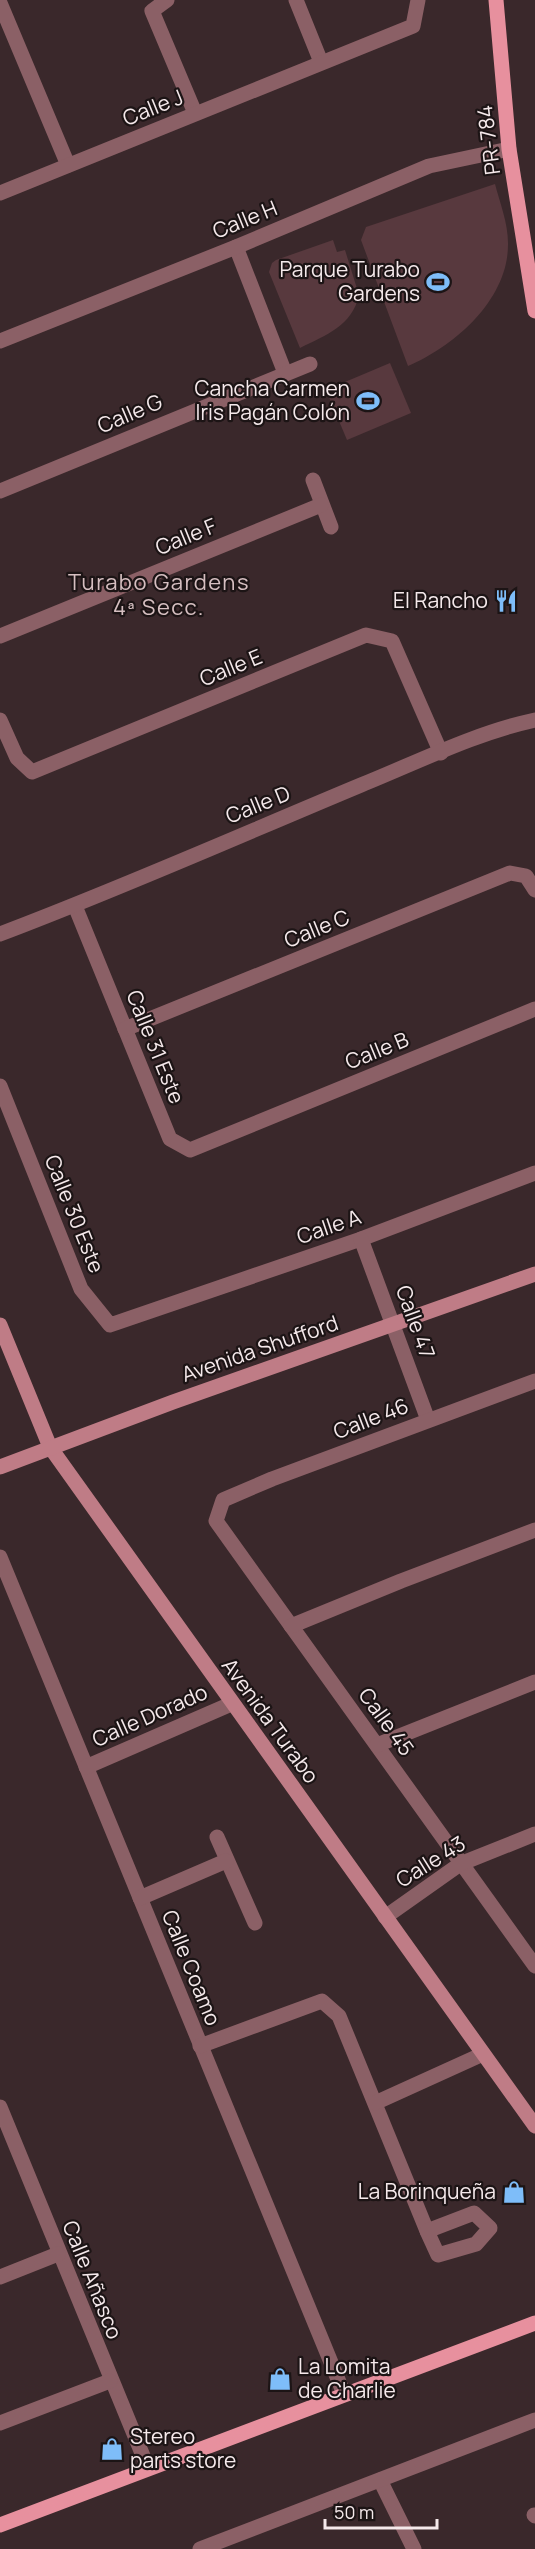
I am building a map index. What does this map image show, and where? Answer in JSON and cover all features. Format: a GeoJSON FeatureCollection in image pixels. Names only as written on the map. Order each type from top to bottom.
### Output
{"type":"FeatureCollection","features":[{"type":"Feature","properties":{"kind":"main road","name":"PR-784"},"geometry":{"type":"LineString","coordinates":[[496,0],[509,149],[535,311]]}},
{"type":"Feature","properties":{"kind":"main road"},"geometry":{"type":"LineString","coordinates":[[0,2525],[535,2323]]}},
{"type":"Feature","properties":{"kind":"street"},"geometry":{"type":"LineString","coordinates":[[167,0],[152,10],[195,113]]}},
{"type":"Feature","properties":{"kind":"street"},"geometry":{"type":"LineString","coordinates":[[296,0],[321,62]]}},
{"type":"Feature","properties":{"kind":"street","name":"Calle J"},"geometry":{"type":"LineString","coordinates":[[0,193],[413,26],[418,0]]}},
{"type":"Feature","properties":{"kind":"street"},"geometry":{"type":"LineString","coordinates":[[0,3],[68,165]]}},
{"type":"Feature","properties":{"kind":"street","name":"Calle H"},"geometry":{"type":"LineString","coordinates":[[0,341],[236,247],[429,166],[509,149]]}},
{"type":"Feature","properties":{"kind":"street"},"geometry":{"type":"LineString","coordinates":[[236,247],[285,373]]}},
{"type":"Feature","properties":{"kind":"street","name":"Calle G"},"geometry":{"type":"LineString","coordinates":[[0,492],[310,364]]}},
{"type":"Feature","properties":{"kind":"street"},"geometry":{"type":"LineString","coordinates":[[313,480],[331,527]]}},
{"type":"Feature","properties":{"kind":"street","name":"Calle F"},"geometry":{"type":"LineString","coordinates":[[0,636],[321,505]]}},
{"type":"Feature","properties":{"kind":"street","name":"Calle E"},"geometry":{"type":"LineString","coordinates":[[0,720],[16,758],[32,772],[366,635],[392,641],[441,753]]}},
{"type":"Feature","properties":{"kind":"street","name":"Calle D"},"geometry":{"type":"LineString","coordinates":[[0,934],[75,906],[240,835],[441,753],[512,725],[535,720]]}},
{"type":"Feature","properties":{"kind":"street","name":"Calle C"},"geometry":{"type":"LineString","coordinates":[[125,1029],[510,873],[526,876],[535,890]]}},
{"type":"Feature","properties":{"kind":"street","name":"Calle 31 Este"},"geometry":{"type":"LineString","coordinates":[[75,906],[170,1139],[190,1150],[234,1132]]}},
{"type":"Feature","properties":{"kind":"street","name":"Calle B"},"geometry":{"type":"LineString","coordinates":[[234,1132],[535,1009]]}},
{"type":"Feature","properties":{"kind":"street","name":"Calle 30 Este"},"geometry":{"type":"LineString","coordinates":[[0,1086],[81,1289],[110,1325],[135,1317]]}},
{"type":"Feature","properties":{"kind":"street","name":"Calle A"},"geometry":{"type":"LineString","coordinates":[[135,1317],[361,1239],[535,1173]]}},
{"type":"Feature","properties":{"kind":"street","name":"Calle 47"},"geometry":{"type":"LineString","coordinates":[[361,1239],[428,1420]]}},
{"type":"Feature","properties":{"kind":"street","name":"Avenida Shufford"},"geometry":{"type":"LineString","coordinates":[[0,1467],[50,1447],[535,1274]]}},
{"type":"Feature","properties":{"kind":"street","name":"Avenida Turabo"},"geometry":{"type":"LineString","coordinates":[[0,1325],[50,1447],[231,1704],[535,2126]]}},
{"type":"Feature","properties":{"kind":"street","name":"Calle 46"},"geometry":{"type":"LineString","coordinates":[[223,1500],[535,1381]]}},
{"type":"Feature","properties":{"kind":"street","name":"Calle 45"},"geometry":{"type":"LineString","coordinates":[[223,1500],[216,1521],[535,1966]]}},
{"type":"Feature","properties":{"kind":"street"},"geometry":{"type":"LineString","coordinates":[[291,1626],[535,1530]]}},
{"type":"Feature","properties":{"kind":"street","name":"Calle Coamo"},"geometry":{"type":"LineString","coordinates":[[0,1557],[344,2394]]}},
{"type":"Feature","properties":{"kind":"street"},"geometry":{"type":"LineString","coordinates":[[377,1745],[535,1682]]}},
{"type":"Feature","properties":{"kind":"street","name":"Calle Dorado"},"geometry":{"type":"LineString","coordinates":[[86,1767],[231,1704]]}},
{"type":"Feature","properties":{"kind":"street","name":"Calle 43"},"geometry":{"type":"LineString","coordinates":[[385,1917],[460,1864],[535,1833]]}},
{"type":"Feature","properties":{"kind":"street"},"geometry":{"type":"LineString","coordinates":[[217,1837],[255,1923]]}},
{"type":"Feature","properties":{"kind":"street"},"geometry":{"type":"LineString","coordinates":[[140,1898],[226,1861]]}},
{"type":"Feature","properties":{"kind":"street"},"geometry":{"type":"LineString","coordinates":[[200,2046],[322,2001],[339,2016],[428,2231]]}},
{"type":"Feature","properties":{"kind":"street"},"geometry":{"type":"LineString","coordinates":[[375,2103],[483,2054]]}},
{"type":"Feature","properties":{"kind":"street","name":"Calle Añasco"},"geometry":{"type":"LineString","coordinates":[[0,2107],[5,2132],[148,2468]]}},
{"type":"Feature","properties":{"kind":"street"},"geometry":{"type":"LineString","coordinates":[[0,2277],[58,2254]]}},
{"type":"Feature","properties":{"kind":"street"},"geometry":{"type":"LineString","coordinates":[[0,2423],[110,2381]]}},
{"type":"Feature","properties":{"kind":"street"},"geometry":{"type":"LineString","coordinates":[[200,2549],[535,2420]]}},
{"type":"Feature","properties":{"kind":"street"},"geometry":{"type":"LineString","coordinates":[[380,2480],[414,2549]]}},
{"type":"Feature","properties":{"kind":"shaded area","name":"Parque Turabo Gardens"},"geometry":{"type":"Polygon","coordinates":[[[495,184],[508,236],[506,264],[499,283],[489,301],[461,333],[444,346],[408,366],[361,240],[366,227],[495,184]]]}},
{"type":"Feature","properties":{"kind":"shaded area"},"geometry":{"type":"Polygon","coordinates":[[[333,240],[337,252],[345,250],[359,295],[356,306],[337,328],[300,348],[269,272],[272,263],[276,260],[333,240]]]}},
{"type":"Feature","properties":{"kind":"shaded area","name":"Cancha Carmen Iris Pagán Colón"},"geometry":{"type":"Polygon","coordinates":[[[390,363],[411,413],[347,440],[326,390],[390,363]]]}},
{"type":"Feature","properties":{"kind":"place","name":"Parque Turabo Gardens"},"geometry":{"type":"Point","coordinates":[438,282]}},
{"type":"Feature","properties":{"kind":"place","name":"Cancha Carmen Iris Pagán Colón"},"geometry":{"type":"Point","coordinates":[368,401]}},
{"type":"Feature","properties":{"kind":"place","name":"El Rancho"},"geometry":{"type":"Point","coordinates":[506,601]}},
{"type":"Feature","properties":{"kind":"place","name":"La Borinqueña"},"geometry":{"type":"Point","coordinates":[514,2192]}},
{"type":"Feature","properties":{"kind":"place","name":"La Lomita de Charlie"},"geometry":{"type":"Point","coordinates":[280,2379]}},
{"type":"Feature","properties":{"kind":"place","name":"Stereo parts store"},"geometry":{"type":"Point","coordinates":[112,2449]}},
{"type":"Feature","properties":{"kind":"district","name":"Turabo Gardens 4ª Secc."},"geometry":{"type":"Point","coordinates":[159,594]}}]}
